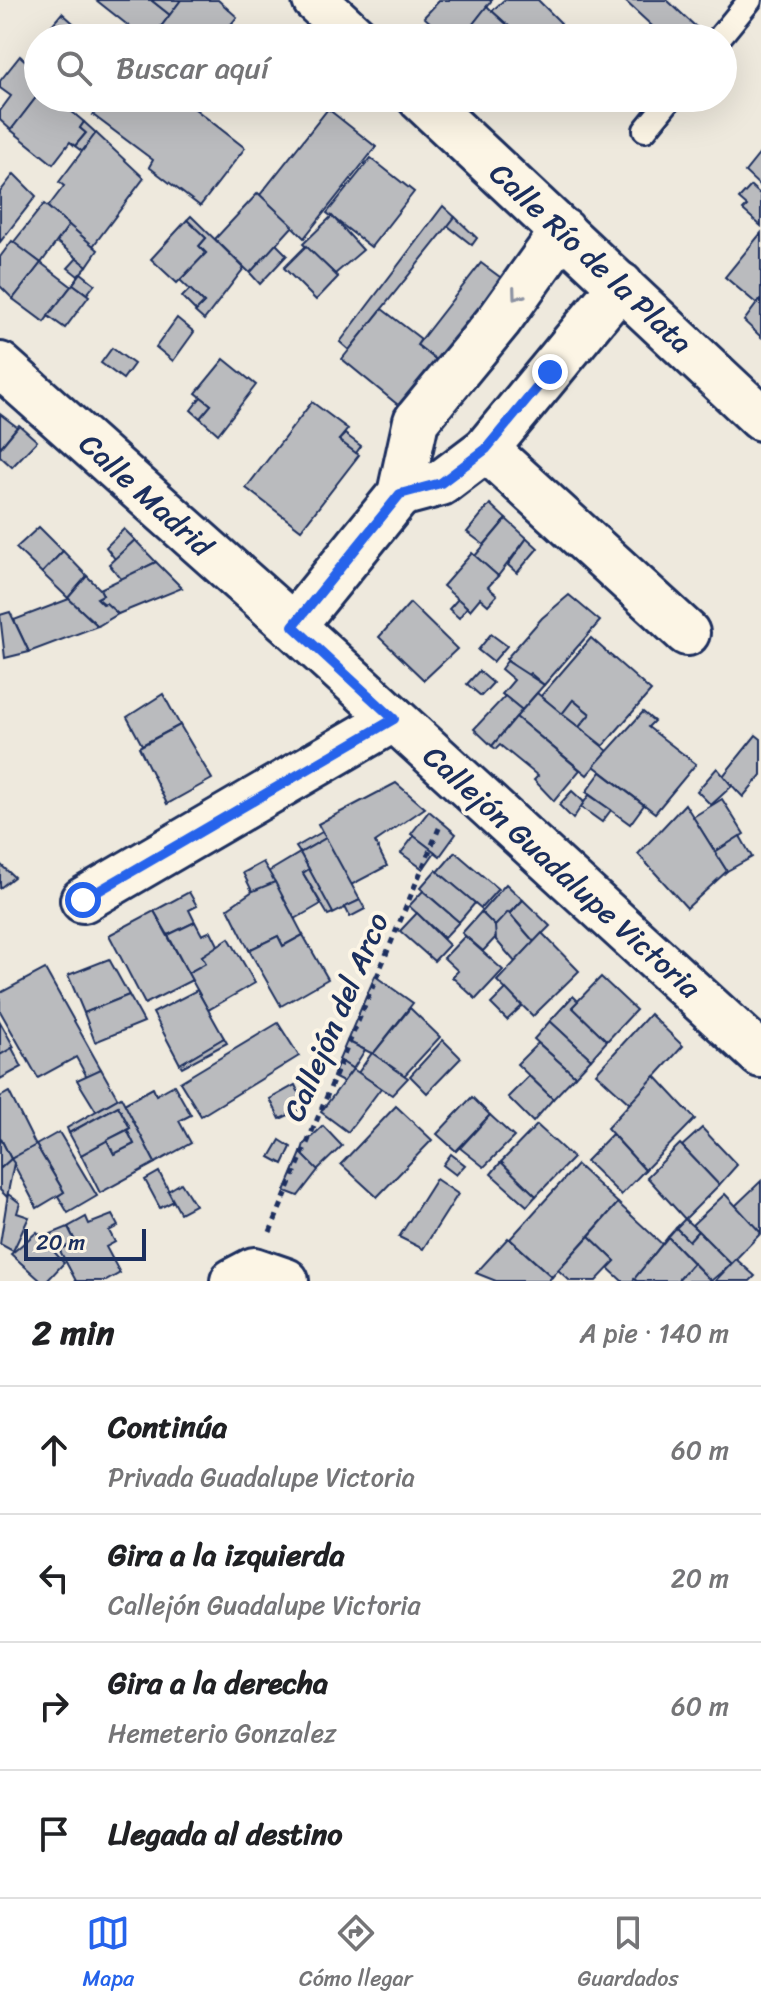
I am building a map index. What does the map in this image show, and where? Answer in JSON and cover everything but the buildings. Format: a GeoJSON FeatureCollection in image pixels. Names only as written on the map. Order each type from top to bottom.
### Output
{"type":"FeatureCollection","features":[{"type":"Feature","properties":{"kind":"street"},"geometry":{"type":"LineString","coordinates":[[315,0],[341,24]]}},
{"type":"Feature","properties":{"kind":"street","name":"Calle Río de la Plata"},"geometry":{"type":"LineString","coordinates":[[435,112],[761,418]]}},
{"type":"Feature","properties":{"kind":"street"},"geometry":{"type":"LineString","coordinates":[[293,626],[400,494],[416,421],[500,319],[563,231]]}},
{"type":"Feature","properties":{"kind":"street"},"geometry":{"type":"LineString","coordinates":[[400,494],[441,483],[486,449],[621,285]]}},
{"type":"Feature","properties":{"kind":"street","name":"Calle Madrid"},"geometry":{"type":"LineString","coordinates":[[0,365],[293,626]]}},
{"type":"Feature","properties":{"kind":"street"},"geometry":{"type":"LineString","coordinates":[[486,449],[687,633]]}},
{"type":"Feature","properties":{"kind":"street","name":"Callejón Guadalupe Victoria"},"geometry":{"type":"LineString","coordinates":[[293,626],[761,1055]]}},
{"type":"Feature","properties":{"kind":"street"},"geometry":{"type":"LineString","coordinates":[[83,900],[394,719]]}},
{"type":"Feature","properties":{"kind":"lane"},"geometry":{"type":"LineString","coordinates":[[730,24],[750,0]]}},
{"type":"Feature","properties":{"kind":"lane"},"geometry":{"type":"LineString","coordinates":[[645,130],[660,112]]}},
{"type":"Feature","properties":{"kind":"path","name":"Callejón del Arco"},"geometry":{"type":"LineString","coordinates":[[258,1277],[459,781]]}},
{"type":"Feature","properties":{"kind":"route"},"geometry":{"type":"LineString","coordinates":[[83,900],[394,719],[293,626],[400,494],[441,483],[486,449],[550,372]]}}]}
